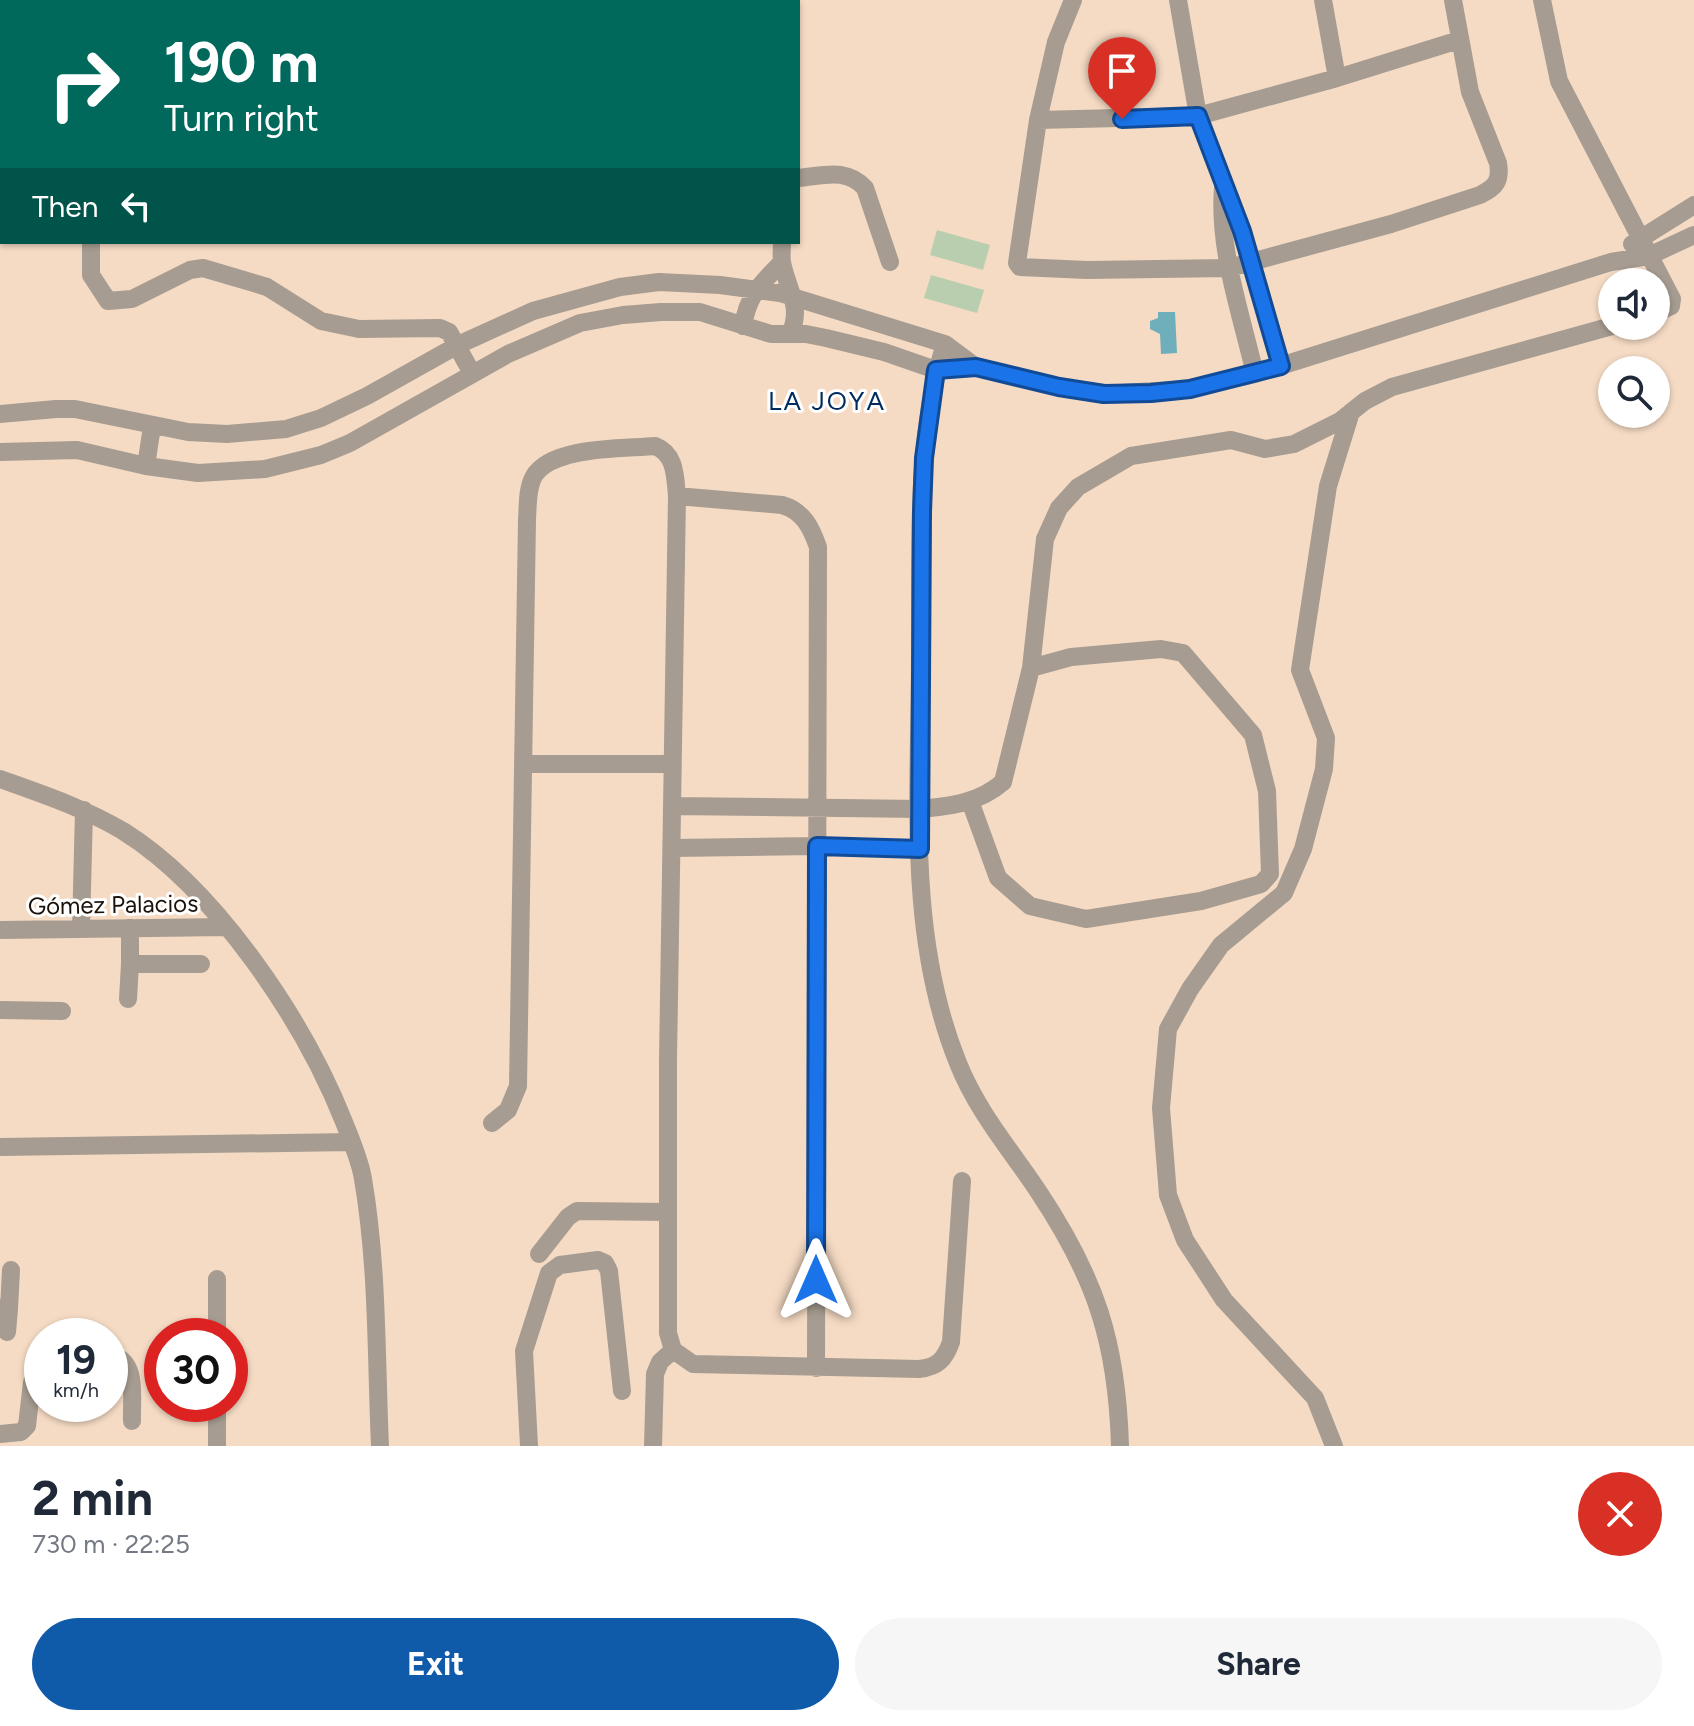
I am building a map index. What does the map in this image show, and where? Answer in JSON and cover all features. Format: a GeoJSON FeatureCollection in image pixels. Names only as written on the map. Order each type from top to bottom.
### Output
{"type":"FeatureCollection","features":[{"type":"Feature","properties":{"kind":"street"},"geometry":{"type":"LineString","coordinates":[[1073,0],[1056,42],[1038,120],[1018,266],[1087,270],[1229,268],[1391,224],[1494,188],[1500,174],[1498,163],[1475,110],[1453,0]]}},
{"type":"Feature","properties":{"kind":"street"},"geometry":{"type":"LineString","coordinates":[[1178,0],[1198,116],[1223,187],[1234,205],[1281,366]]}},
{"type":"Feature","properties":{"kind":"street"},"geometry":{"type":"LineString","coordinates":[[1323,0],[1337,78]]}},
{"type":"Feature","properties":{"kind":"street"},"geometry":{"type":"LineString","coordinates":[[1542,0],[1559,81],[1655,268]]}},
{"type":"Feature","properties":{"kind":"street"},"geometry":{"type":"LineString","coordinates":[[1038,120],[1198,116],[1459,40]]}},
{"type":"Feature","properties":{"kind":"street"},"geometry":{"type":"LineString","coordinates":[[800,178],[839,174],[858,180],[865,188],[890,262]]}},
{"type":"Feature","properties":{"kind":"street"},"geometry":{"type":"LineString","coordinates":[[1223,187],[1221,210],[1229,268],[1255,374]]}},
{"type":"Feature","properties":{"kind":"street"},"geometry":{"type":"LineString","coordinates":[[1611,262],[1639,238],[1694,205]]}},
{"type":"Feature","properties":{"kind":"street"},"geometry":{"type":"LineString","coordinates":[[0,452],[77,450],[146,466],[210,473],[265,469],[350,443],[508,354],[580,323],[623,315],[700,312],[771,334],[826,338],[884,352],[936,370],[976,367],[1059,387],[1104,394],[1190,389],[1255,374],[1611,262],[1649,256],[1694,235]]}},
{"type":"Feature","properties":{"kind":"street"},"geometry":{"type":"LineString","coordinates":[[91,244],[91,275],[108,301],[132,299],[190,270],[203,268],[267,287],[321,321],[359,329],[440,328],[449,332],[472,373]]}},
{"type":"Feature","properties":{"kind":"street"},"geometry":{"type":"LineString","coordinates":[[782,244],[782,262],[794,297],[796,317],[790,334]]}},
{"type":"Feature","properties":{"kind":"street"},"geometry":{"type":"LineString","coordinates":[[743,326],[746,308],[756,289],[782,262]]}},
{"type":"Feature","properties":{"kind":"street"},"geometry":{"type":"LineString","coordinates":[[0,414],[75,409],[188,432],[227,434],[286,429],[321,418],[458,345],[533,311],[620,287],[659,282],[756,289],[794,297],[945,344],[976,367]]}},
{"type":"Feature","properties":{"kind":"street"},"geometry":{"type":"LineString","coordinates":[[1240,311],[1264,305]]}},
{"type":"Feature","properties":{"kind":"street"},"geometry":{"type":"LineString","coordinates":[[672,806],[920,809],[958,805],[990,794],[1003,782],[1031,668],[1045,539],[1059,508],[1078,487],[1131,456],[1231,440],[1265,449],[1294,444],[1340,421],[1392,387],[1598,330]]}},
{"type":"Feature","properties":{"kind":"street"},"geometry":{"type":"LineString","coordinates":[[945,344],[936,370],[924,458],[920,849],[925,939],[940,1017],[975,1101],[1074,1248],[1093,1288],[1111,1349],[1119,1400],[1120,1446]]}},
{"type":"Feature","properties":{"kind":"street"},"geometry":{"type":"LineString","coordinates":[[1334,1446],[1315,1398],[1224,1300],[1185,1240],[1168,1195],[1161,1108],[1168,1029],[1175,1015],[1221,945],[1284,893],[1303,849],[1324,769],[1326,738],[1300,670],[1328,486],[1351,412]]}},
{"type":"Feature","properties":{"kind":"street"},"geometry":{"type":"LineString","coordinates":[[146,466],[152,426]]}},
{"type":"Feature","properties":{"kind":"street"},"geometry":{"type":"LineString","coordinates":[[286,429],[286,464]]}},
{"type":"Feature","properties":{"kind":"street"},"geometry":{"type":"LineString","coordinates":[[492,1123],[508,1110],[518,1086],[530,486],[541,468],[568,454],[655,446],[670,457],[677,496],[668,1212],[668,1333],[673,1350],[693,1364],[931,1368],[947,1355],[951,1342],[962,1181]]}},
{"type":"Feature","properties":{"kind":"street"},"geometry":{"type":"LineString","coordinates":[[677,496],[793,508],[812,531],[818,547],[816,1368]]}},
{"type":"Feature","properties":{"kind":"street"},"geometry":{"type":"LineString","coordinates":[[970,801],[998,878],[1030,906],[1086,919],[1201,901],[1261,884],[1270,874],[1267,791],[1253,735],[1183,653],[1161,649],[1071,657],[1031,668]]}},
{"type":"Feature","properties":{"kind":"street"},"geometry":{"type":"LineString","coordinates":[[523,764],[672,764]]}},
{"type":"Feature","properties":{"kind":"street"},"geometry":{"type":"LineString","coordinates":[[0,779],[84,810],[125,832],[162,860],[226,927],[262,972],[300,1029],[328,1083],[363,1176],[369,1228],[380,1446]]}},
{"type":"Feature","properties":{"kind":"street"},"geometry":{"type":"LineString","coordinates":[[81,929],[84,810]]}},
{"type":"Feature","properties":{"kind":"street"},"geometry":{"type":"LineString","coordinates":[[672,848],[817,846],[920,849]]}},
{"type":"Feature","properties":{"kind":"street","name":"Gómez Palacios"},"geometry":{"type":"LineString","coordinates":[[0,930],[226,927]]}},
{"type":"Feature","properties":{"kind":"street"},"geometry":{"type":"LineString","coordinates":[[128,999],[130,928]]}},
{"type":"Feature","properties":{"kind":"street"},"geometry":{"type":"LineString","coordinates":[[130,964],[201,964]]}},
{"type":"Feature","properties":{"kind":"street"},"geometry":{"type":"LineString","coordinates":[[0,1010],[62,1011]]}},
{"type":"Feature","properties":{"kind":"street"},"geometry":{"type":"LineString","coordinates":[[0,1147],[352,1142]]}},
{"type":"Feature","properties":{"kind":"street"},"geometry":{"type":"LineString","coordinates":[[539,1254],[568,1217],[577,1211],[668,1212]]}},
{"type":"Feature","properties":{"kind":"street"},"geometry":{"type":"LineString","coordinates":[[529,1446],[524,1351],[549,1273],[560,1265],[598,1260],[605,1263],[609,1271],[622,1391]]}},
{"type":"Feature","properties":{"kind":"street"},"geometry":{"type":"LineString","coordinates":[[7,1332],[4,1309],[11,1270]]}},
{"type":"Feature","properties":{"kind":"street"},"geometry":{"type":"LineString","coordinates":[[217,1279],[217,1318]]}},
{"type":"Feature","properties":{"kind":"street"},"geometry":{"type":"LineString","coordinates":[[653,1446],[655,1374],[660,1362],[673,1350]]}},
{"type":"Feature","properties":{"kind":"street"},"geometry":{"type":"LineString","coordinates":[[128,1367],[132,1421]]}},
{"type":"Feature","properties":{"kind":"street"},"geometry":{"type":"LineString","coordinates":[[0,1434],[21,1432],[27,1422]]}},
{"type":"Feature","properties":{"kind":"street"},"geometry":{"type":"LineString","coordinates":[[217,1422],[217,1446]]}},
{"type":"Feature","properties":{"kind":"green space"},"geometry":{"type":"Polygon","coordinates":[[[937,230],[990,245],[983,270],[930,255],[937,230]]]}},
{"type":"Feature","properties":{"kind":"green space"},"geometry":{"type":"Polygon","coordinates":[[[931,275],[984,290],[977,313],[924,298],[931,275]]]}},
{"type":"Feature","properties":{"kind":"water"},"geometry":{"type":"Polygon","coordinates":[[[1158,312],[1175,312],[1177,353],[1161,354],[1160,334],[1150,329],[1150,321],[1158,318],[1158,312]]]}},
{"type":"Feature","properties":{"kind":"district","name":"LA JOYA"},"geometry":{"type":"Point","coordinates":[827,401]}},
{"type":"Feature","properties":{"kind":"route"},"geometry":{"type":"LineString","coordinates":[[816,1280],[817,846],[920,849],[922,512],[924,458],[936,370],[976,367],[1059,387],[1104,394],[1190,389],[1281,366],[1234,205],[1223,187],[1198,116],[1122,119]]}}]}
